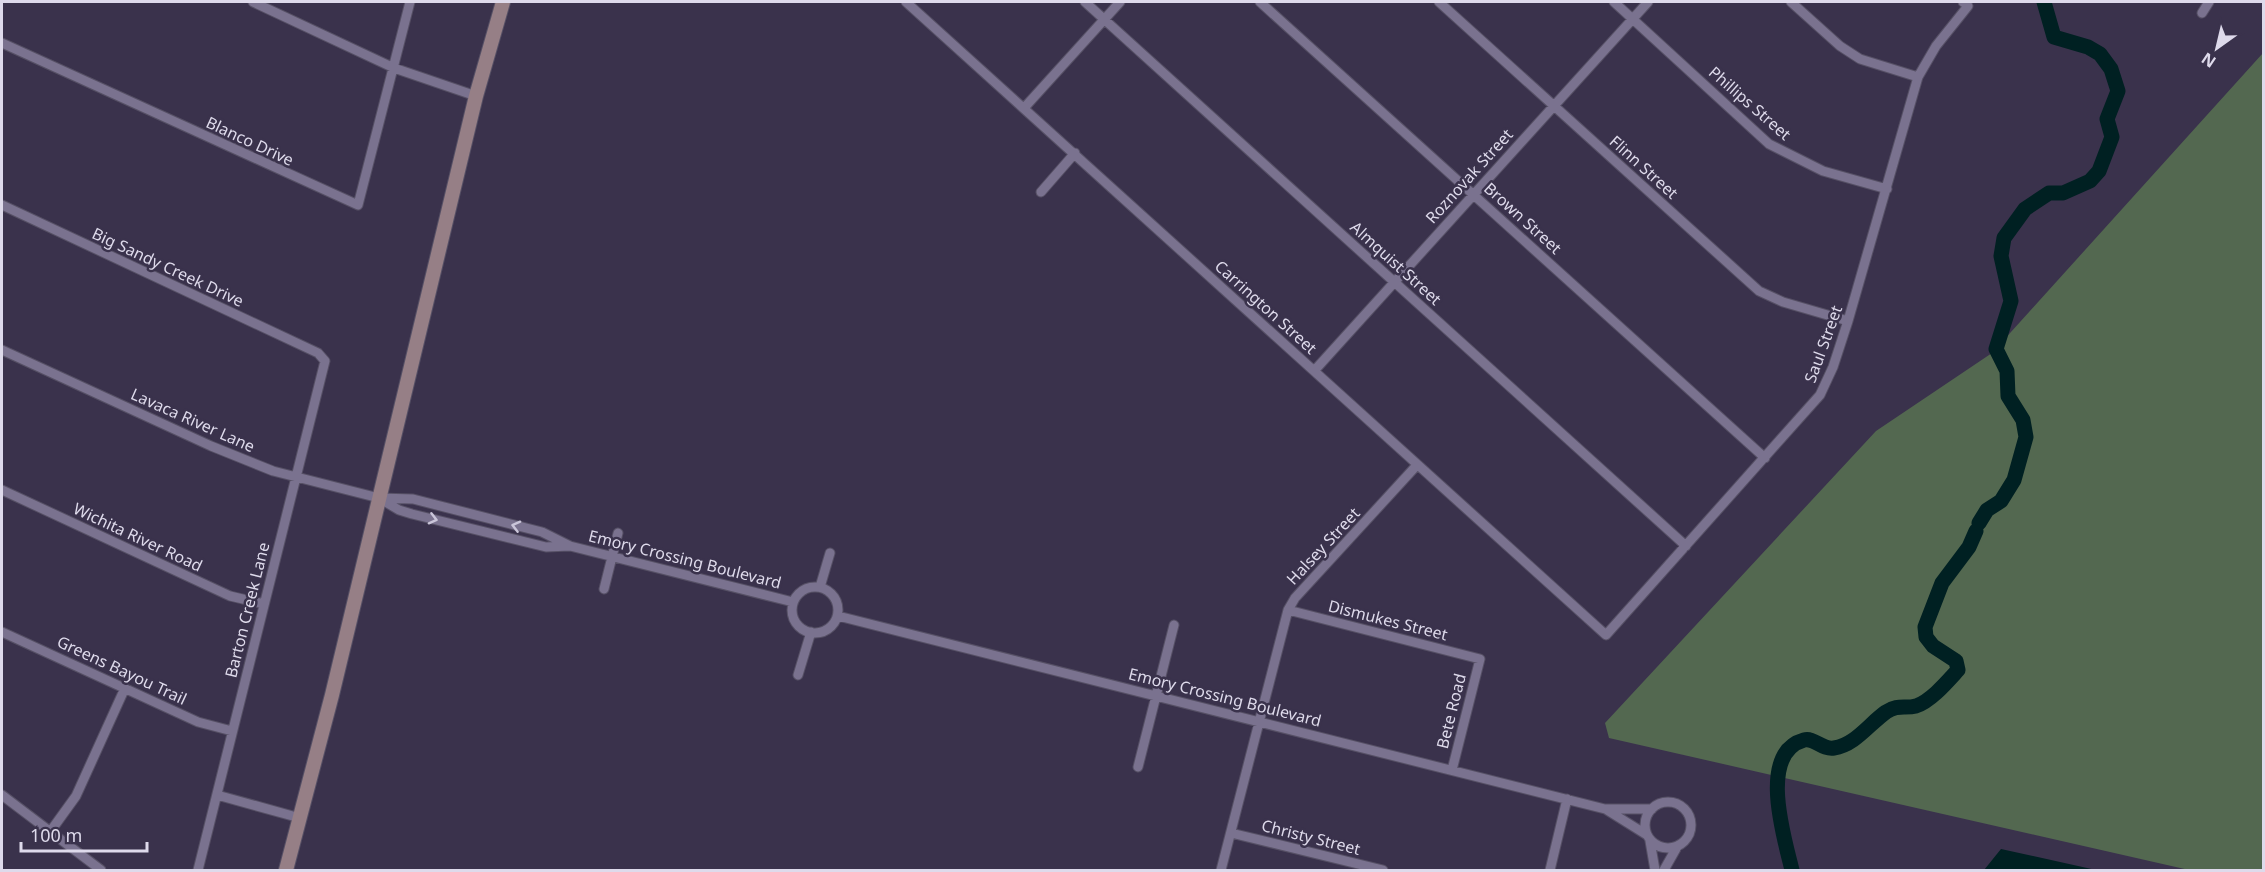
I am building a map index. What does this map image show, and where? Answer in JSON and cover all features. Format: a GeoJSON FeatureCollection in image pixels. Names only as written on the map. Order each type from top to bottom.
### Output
{"type":"FeatureCollection","features":[{"type":"Feature","properties":{"kind":"main road"},"geometry":{"type":"LineString","coordinates":[[286,870],[332,695],[476,96],[503,2]]}},
{"type":"Feature","properties":{"kind":"street"},"geometry":{"type":"LineString","coordinates":[[257,2],[394,68],[476,96]]}},
{"type":"Feature","properties":{"kind":"street"},"geometry":{"type":"LineString","coordinates":[[394,68],[410,2]]}},
{"type":"Feature","properties":{"kind":"street","name":"Carrington Street"},"geometry":{"type":"LineString","coordinates":[[906,2],[1606,635]]}},
{"type":"Feature","properties":{"kind":"street","name":"Almquist Street"},"geometry":{"type":"LineString","coordinates":[[1085,2],[1686,546]]}},
{"type":"Feature","properties":{"kind":"street"},"geometry":{"type":"LineString","coordinates":[[1024,108],[1120,2]]}},
{"type":"Feature","properties":{"kind":"street","name":"Brown Street"},"geometry":{"type":"LineString","coordinates":[[1260,2],[1765,458]]}},
{"type":"Feature","properties":{"kind":"street","name":"Flinn Street"},"geometry":{"type":"LineString","coordinates":[[1440,2],[1759,291],[1783,302],[1848,321]]}},
{"type":"Feature","properties":{"kind":"street","name":"Phillips Street"},"geometry":{"type":"LineString","coordinates":[[1614,2],[1769,144],[1823,171],[1887,189]]}},
{"type":"Feature","properties":{"kind":"street","name":"Roznovak Street"},"geometry":{"type":"LineString","coordinates":[[1314,371],[1648,2]]}},
{"type":"Feature","properties":{"kind":"street"},"geometry":{"type":"LineString","coordinates":[[1791,2],[1840,46],[1860,59],[1918,77]]}},
{"type":"Feature","properties":{"kind":"street"},"geometry":{"type":"LineString","coordinates":[[2202,13],[2209,2]]}},
{"type":"Feature","properties":{"kind":"street","name":"Saul Street"},"geometry":{"type":"LineString","coordinates":[[1606,635],[1820,395],[1833,368],[1848,321],[1918,77],[1936,46],[1966,4]]}},
{"type":"Feature","properties":{"kind":"street","name":"Blanco Drive"},"geometry":{"type":"LineString","coordinates":[[2,43],[358,205],[394,68]]}},
{"type":"Feature","properties":{"kind":"street"},"geometry":{"type":"LineString","coordinates":[[1041,192],[1075,153]]}},
{"type":"Feature","properties":{"kind":"street","name":"Big Sandy Creek Drive"},"geometry":{"type":"LineString","coordinates":[[2,205],[318,353],[322,357]]}},
{"type":"Feature","properties":{"kind":"street","name":"Lavaca River Lane"},"geometry":{"type":"LineString","coordinates":[[2,350],[211,446],[273,471],[379,498]]}},
{"type":"Feature","properties":{"kind":"street","name":"Barton Creek Lane"},"geometry":{"type":"LineString","coordinates":[[198,870],[325,361],[322,357]]}},
{"type":"Feature","properties":{"kind":"street","name":"Halsey Street"},"geometry":{"type":"LineString","coordinates":[[1221,870],[1288,610],[1295,598],[1417,465]]}},
{"type":"Feature","properties":{"kind":"street","name":"Wichita River Road"},"geometry":{"type":"LineString","coordinates":[[2,490],[230,596],[264,604]]}},
{"type":"Feature","properties":{"kind":"street","name":"Emory Crossing Boulevard"},"geometry":{"type":"LineString","coordinates":[[379,498],[399,510],[412,514],[546,547],[570,546]]}},
{"type":"Feature","properties":{"kind":"street","name":"Emory Crossing Boulevard"},"geometry":{"type":"LineString","coordinates":[[379,498],[403,498],[542,532],[570,546],[793,602]]}},
{"type":"Feature","properties":{"kind":"street"},"geometry":{"type":"LineString","coordinates":[[604,589],[618,533]]}},
{"type":"Feature","properties":{"kind":"street"},"geometry":{"type":"LineString","coordinates":[[820,587],[830,554]]}},
{"type":"Feature","properties":{"kind":"street"},"geometry":{"type":"LineString","coordinates":[[820,587],[832,594],[836,600],[838,616],[830,628],[811,632],[796,623],[793,617],[793,602],[803,590],[820,587]]}},
{"type":"Feature","properties":{"kind":"street","name":"Dismukes Street"},"geometry":{"type":"LineString","coordinates":[[1288,610],[1480,658]]}},
{"type":"Feature","properties":{"kind":"street","name":"Emory Crossing Boulevard"},"geometry":{"type":"LineString","coordinates":[[838,616],[1260,720],[1605,809]]}},
{"type":"Feature","properties":{"kind":"street"},"geometry":{"type":"LineString","coordinates":[[1138,767],[1174,625]]}},
{"type":"Feature","properties":{"kind":"street","name":"Greens Bayou Trail"},"geometry":{"type":"LineString","coordinates":[[2,632],[198,722],[232,731]]}},
{"type":"Feature","properties":{"kind":"street"},"geometry":{"type":"LineString","coordinates":[[798,675],[811,632]]}},
{"type":"Feature","properties":{"kind":"street","name":"Bete Road"},"geometry":{"type":"LineString","coordinates":[[1452,770],[1480,658]]}},
{"type":"Feature","properties":{"kind":"street"},"geometry":{"type":"LineString","coordinates":[[50,832],[76,796],[125,688]]}},
{"type":"Feature","properties":{"kind":"street"},"geometry":{"type":"LineString","coordinates":[[2,795],[101,870]]}},
{"type":"Feature","properties":{"kind":"street"},"geometry":{"type":"LineString","coordinates":[[217,795],[300,818]]}},
{"type":"Feature","properties":{"kind":"street"},"geometry":{"type":"LineString","coordinates":[[1550,870],[1567,800]]}},
{"type":"Feature","properties":{"kind":"street"},"geometry":{"type":"LineString","coordinates":[[1605,809],[1652,809],[1665,802],[1674,803],[1689,815],[1690,833],[1677,847],[1664,870]]}},
{"type":"Feature","properties":{"kind":"street"},"geometry":{"type":"LineString","coordinates":[[1605,809],[1664,848],[1677,847]]}},
{"type":"Feature","properties":{"kind":"street"},"geometry":{"type":"LineString","coordinates":[[1652,809],[1645,821],[1655,870]]}},
{"type":"Feature","properties":{"kind":"street","name":"Christy Street"},"geometry":{"type":"LineString","coordinates":[[1231,833],[1383,870]]}},
{"type":"Feature","properties":{"kind":"shaded area"},"geometry":{"type":"Polygon","coordinates":[[[2263,53],[2263,870],[2189,870],[1609,738],[1605,723],[1876,431],[1992,353],[2263,53]]]}},
{"type":"Feature","properties":{"kind":"shaded area"},"geometry":{"type":"Polygon","coordinates":[[[2001,849],[2096,870],[1984,870],[2001,849]]]}},
{"type":"Feature","properties":{"kind":"waterway"},"geometry":{"type":"LineString","coordinates":[[1979,523],[1987,510],[2001,501],[2014,480],[2026,437],[2023,420],[2008,396],[2007,371],[1996,349],[2011,301],[2001,256],[2004,238],[2025,209],[2049,193],[2063,193],[2090,181],[2099,171],[2112,137],[2107,119],[2118,91],[2111,69],[2100,54],[2088,47],[2054,37],[2044,2]]}},
{"type":"Feature","properties":{"kind":"waterway"},"geometry":{"type":"LineString","coordinates":[[1792,870],[1780,819],[1778,779],[1781,762],[1790,748],[1804,740],[1811,740],[1830,748],[1849,743],[1890,710],[1922,704],[1958,670],[1956,661],[1933,646],[1926,637],[1925,627],[1942,583],[1969,547],[1976,531]]}}]}
